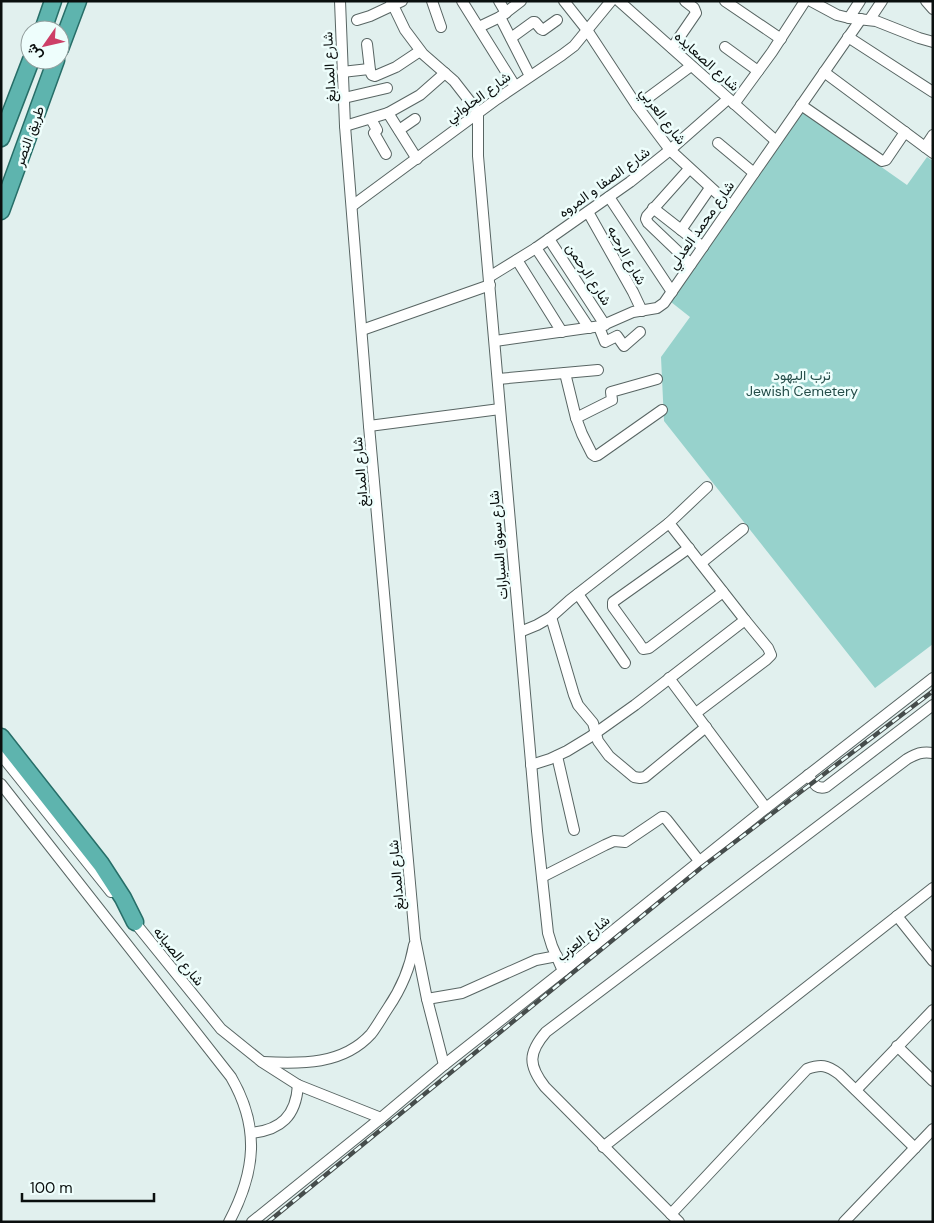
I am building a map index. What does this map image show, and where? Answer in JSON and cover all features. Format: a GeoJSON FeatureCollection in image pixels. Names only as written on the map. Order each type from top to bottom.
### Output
{"type":"FeatureCollection","features":[{"type":"Feature","properties":{"kind":"highway"},"geometry":{"type":"LineString","coordinates":[[46,20],[52,1]]}},
{"type":"Feature","properties":{"kind":"highway"},"geometry":{"type":"LineString","coordinates":[[70,23],[78,1]]}},
{"type":"Feature","properties":{"kind":"highway","name":"طريق النصر"},"geometry":{"type":"LineString","coordinates":[[1,138],[27,70]]}},
{"type":"Feature","properties":{"kind":"highway","name":"طريق النصر"},"geometry":{"type":"LineString","coordinates":[[1,211],[52,70]]}},
{"type":"Feature","properties":{"kind":"highway"},"geometry":{"type":"LineString","coordinates":[[1,738],[7,754],[109,875],[135,922]]}},
{"type":"Feature","properties":{"kind":"street","name":"شارع المدابغ"},"geometry":{"type":"LineString","coordinates":[[340,1],[345,126],[369,426],[415,939],[427,999],[444,1065]]}},
{"type":"Feature","properties":{"kind":"street"},"geometry":{"type":"LineString","coordinates":[[432,1],[441,27]]}},
{"type":"Feature","properties":{"kind":"street"},"geometry":{"type":"LineString","coordinates":[[462,1],[515,86]]}},
{"type":"Feature","properties":{"kind":"street"},"geometry":{"type":"LineString","coordinates":[[499,1],[511,38],[530,76]]}},
{"type":"Feature","properties":{"kind":"street"},"geometry":{"type":"LineString","coordinates":[[479,27],[503,15],[521,1]]}},
{"type":"Feature","properties":{"kind":"street","name":"شارع العربي"},"geometry":{"type":"LineString","coordinates":[[564,1],[587,30],[670,150],[731,206]]}},
{"type":"Feature","properties":{"kind":"street","name":"شارع الحلواني"},"geometry":{"type":"LineString","coordinates":[[352,206],[515,86],[574,46],[610,1]]}},
{"type":"Feature","properties":{"kind":"street","name":"شارع الصعايده"},"geometry":{"type":"LineString","coordinates":[[619,1],[776,141]]}},
{"type":"Feature","properties":{"kind":"street"},"geometry":{"type":"LineString","coordinates":[[672,48],[696,13],[694,8],[685,1]]}},
{"type":"Feature","properties":{"kind":"street"},"geometry":{"type":"LineString","coordinates":[[725,1],[781,39]]}},
{"type":"Feature","properties":{"kind":"street","name":"شارع الصفا و المروه"},"geometry":{"type":"LineString","coordinates":[[362,330],[489,281],[638,177],[731,101],[758,71],[806,1]]}},
{"type":"Feature","properties":{"kind":"street"},"geometry":{"type":"LineString","coordinates":[[811,1],[838,15],[885,24],[933,42]]}},
{"type":"Feature","properties":{"kind":"street"},"geometry":{"type":"LineString","coordinates":[[849,18],[860,1]]}},
{"type":"Feature","properties":{"kind":"street","name":"شارع محمد العدلي"},"geometry":{"type":"LineString","coordinates":[[495,341],[598,327],[629,314],[660,306],[672,292],[848,37],[882,1]]}},
{"type":"Feature","properties":{"kind":"street"},"geometry":{"type":"LineString","coordinates":[[926,1],[933,9]]}},
{"type":"Feature","properties":{"kind":"street"},"geometry":{"type":"LineString","coordinates":[[357,20],[370,16],[395,2],[405,30],[420,51],[454,81],[478,114]]}},
{"type":"Feature","properties":{"kind":"street"},"geometry":{"type":"LineString","coordinates":[[511,38],[533,22],[543,30],[557,20]]}},
{"type":"Feature","properties":{"kind":"street"},"geometry":{"type":"LineString","coordinates":[[848,37],[933,92]]}},
{"type":"Feature","properties":{"kind":"street"},"geometry":{"type":"LineString","coordinates":[[367,44],[370,70],[373,76],[404,62],[420,51]]}},
{"type":"Feature","properties":{"kind":"street"},"geometry":{"type":"LineString","coordinates":[[725,46],[758,71]]}},
{"type":"Feature","properties":{"kind":"street"},"geometry":{"type":"LineString","coordinates":[[638,106],[691,66]]}},
{"type":"Feature","properties":{"kind":"street"},"geometry":{"type":"LineString","coordinates":[[342,72],[370,70]]}},
{"type":"Feature","properties":{"kind":"street"},"geometry":{"type":"LineString","coordinates":[[824,72],[929,150],[933,135]]}},
{"type":"Feature","properties":{"kind":"street"},"geometry":{"type":"LineString","coordinates":[[345,126],[388,113],[420,95],[445,73]]}},
{"type":"Feature","properties":{"kind":"street"},"geometry":{"type":"LineString","coordinates":[[344,98],[387,88]]}},
{"type":"Feature","properties":{"kind":"street"},"geometry":{"type":"LineString","coordinates":[[801,105],[882,161],[886,160],[905,132]]}},
{"type":"Feature","properties":{"kind":"street"},"geometry":{"type":"LineString","coordinates":[[388,113],[417,159]]}},
{"type":"Feature","properties":{"kind":"street","name":"شارع سوق السيارات"},"geometry":{"type":"LineString","coordinates":[[478,114],[478,156],[542,877],[548,933],[563,971]]}},
{"type":"Feature","properties":{"kind":"street"},"geometry":{"type":"LineString","coordinates":[[371,119],[377,130],[374,133],[386,154]]}},
{"type":"Feature","properties":{"kind":"street"},"geometry":{"type":"LineString","coordinates":[[399,130],[415,119]]}},
{"type":"Feature","properties":{"kind":"street"},"geometry":{"type":"LineString","coordinates":[[718,143],[754,173]]}},
{"type":"Feature","properties":{"kind":"street"},"geometry":{"type":"LineString","coordinates":[[689,169],[653,208],[646,217],[646,222],[691,264]]}},
{"type":"Feature","properties":{"kind":"street"},"geometry":{"type":"LineString","coordinates":[[681,230],[710,188]]}},
{"type":"Feature","properties":{"kind":"street"},"geometry":{"type":"LineString","coordinates":[[609,197],[672,292]]}},
{"type":"Feature","properties":{"kind":"street"},"geometry":{"type":"LineString","coordinates":[[653,208],[703,247]]}},
{"type":"Feature","properties":{"kind":"street","name":"شارع الرحبه"},"geometry":{"type":"LineString","coordinates":[[588,212],[642,311]]}},
{"type":"Feature","properties":{"kind":"street","name":"شارع الرحمن"},"geometry":{"type":"LineString","coordinates":[[549,239],[598,327]]}},
{"type":"Feature","properties":{"kind":"street"},"geometry":{"type":"LineString","coordinates":[[536,248],[598,327],[605,342],[617,336],[624,346],[640,332]]}},
{"type":"Feature","properties":{"kind":"street"},"geometry":{"type":"LineString","coordinates":[[517,260],[562,332]]}},
{"type":"Feature","properties":{"kind":"street"},"geometry":{"type":"LineString","coordinates":[[498,379],[598,370]]}},
{"type":"Feature","properties":{"kind":"street"},"geometry":{"type":"LineString","coordinates":[[565,373],[576,418],[592,454],[596,456],[662,410]]}},
{"type":"Feature","properties":{"kind":"street"},"geometry":{"type":"LineString","coordinates":[[576,418],[612,400],[612,392],[657,379]]}},
{"type":"Feature","properties":{"kind":"street"},"geometry":{"type":"LineString","coordinates":[[369,426],[500,409]]}},
{"type":"Feature","properties":{"kind":"street"},"geometry":{"type":"LineString","coordinates":[[520,632],[551,617],[668,523],[707,486]]}},
{"type":"Feature","properties":{"kind":"street"},"geometry":{"type":"LineString","coordinates":[[668,523],[768,648],[771,655],[696,713]]}},
{"type":"Feature","properties":{"kind":"street"},"geometry":{"type":"LineString","coordinates":[[701,563],[743,529]]}},
{"type":"Feature","properties":{"kind":"street"},"geometry":{"type":"LineString","coordinates":[[689,548],[614,602],[613,607],[643,649],[649,648],[723,592]]}},
{"type":"Feature","properties":{"kind":"street"},"geometry":{"type":"LineString","coordinates":[[578,594],[626,663]]}},
{"type":"Feature","properties":{"kind":"street"},"geometry":{"type":"LineString","coordinates":[[551,617],[578,704],[593,723],[598,740],[609,756],[634,777],[645,777],[706,727]]}},
{"type":"Feature","properties":{"kind":"street"},"geometry":{"type":"LineString","coordinates":[[531,765],[557,756],[596,733],[745,620]]}},
{"type":"Feature","properties":{"kind":"street"},"geometry":{"type":"LineString","coordinates":[[670,678],[766,808]]}},
{"type":"Feature","properties":{"kind":"street","name":"شارع العزب"},"geometry":{"type":"LineString","coordinates":[[252,1222],[444,1065],[766,808],[933,678]]}},
{"type":"Feature","properties":{"kind":"street"},"geometry":{"type":"LineString","coordinates":[[808,775],[818,787],[826,787],[933,706]]}},
{"type":"Feature","properties":{"kind":"street"},"geometry":{"type":"LineString","coordinates":[[915,1148],[839,1074],[824,1066],[815,1066],[807,1070],[675,1218],[545,1087],[536,1074],[532,1059],[536,1044],[546,1032],[907,759],[915,754],[933,753]]}},
{"type":"Feature","properties":{"kind":"street"},"geometry":{"type":"LineString","coordinates":[[557,756],[574,830]]}},
{"type":"Feature","properties":{"kind":"street"},"geometry":{"type":"LineString","coordinates":[[1,784],[231,1076],[240,1093],[251,1133],[251,1158],[248,1178],[242,1197],[229,1222]]}},
{"type":"Feature","properties":{"kind":"street"},"geometry":{"type":"LineString","coordinates":[[542,877],[605,844],[614,841],[624,842],[662,817],[667,820],[700,862]]}},
{"type":"Feature","properties":{"kind":"street"},"geometry":{"type":"LineString","coordinates":[[603,1147],[933,888]]}},
{"type":"Feature","properties":{"kind":"street"},"geometry":{"type":"LineString","coordinates":[[897,916],[933,961]]}},
{"type":"Feature","properties":{"kind":"street","name":"شارع الصيانه"},"geometry":{"type":"LineString","coordinates":[[135,922],[220,1029],[262,1062],[298,1085],[381,1118]]}},
{"type":"Feature","properties":{"kind":"street","name":"شارع المدابغ"},"geometry":{"type":"LineString","coordinates":[[262,1062],[299,1063],[319,1061],[339,1056],[364,1040],[371,1034],[400,989],[410,964],[415,939]]}},
{"type":"Feature","properties":{"kind":"street"},"geometry":{"type":"LineString","coordinates":[[427,999],[462,993],[536,960],[557,956]]}},
{"type":"Feature","properties":{"kind":"street"},"geometry":{"type":"LineString","coordinates":[[856,1090],[933,1010]]}},
{"type":"Feature","properties":{"kind":"street"},"geometry":{"type":"LineString","coordinates":[[897,1046],[933,1082]]}},
{"type":"Feature","properties":{"kind":"street"},"geometry":{"type":"LineString","coordinates":[[251,1133],[263,1132],[285,1120],[293,1110],[297,1098],[298,1085]]}},
{"type":"Feature","properties":{"kind":"street"},"geometry":{"type":"LineString","coordinates":[[844,1222],[933,1129]]}},
{"type":"Feature","properties":{"kind":"green space","name":"ترب اليهود Jewish Cemetery"},"geometry":{"type":"Polygon","coordinates":[[[803,112],[907,185],[927,157],[933,161],[933,644],[875,688],[664,421],[661,357],[690,317],[671,302],[803,112]]]}},
{"type":"Feature","properties":{"kind":"railway"},"geometry":{"type":"LineString","coordinates":[[268,1222],[702,867],[933,691]]}}]}
